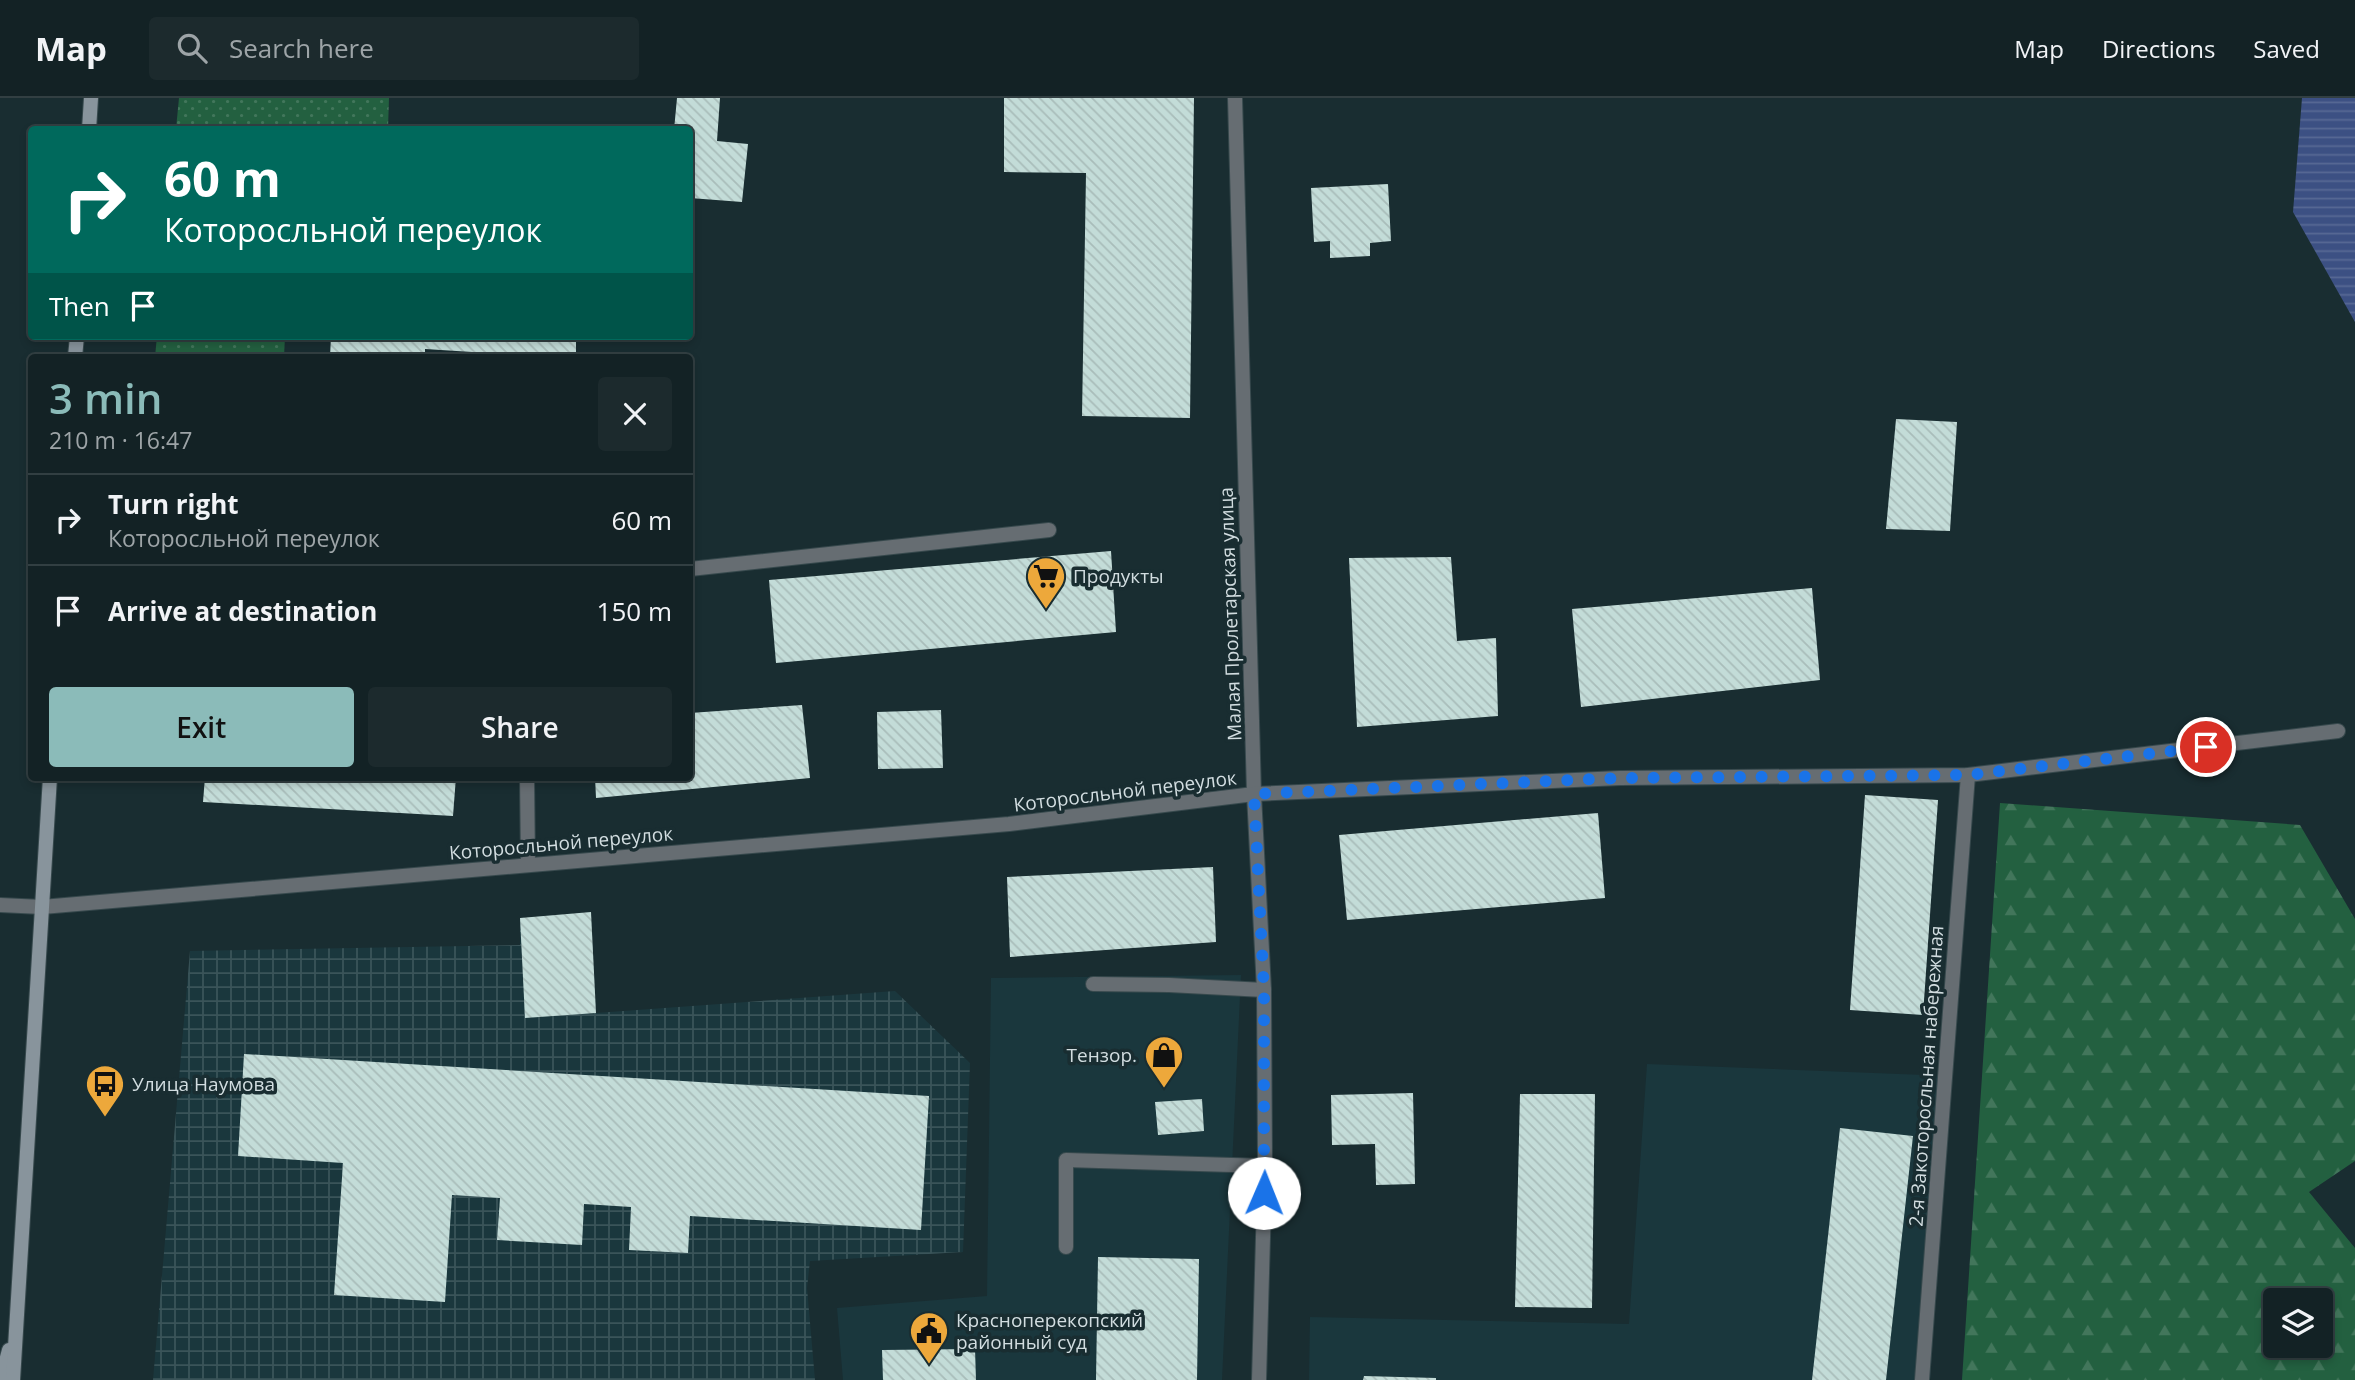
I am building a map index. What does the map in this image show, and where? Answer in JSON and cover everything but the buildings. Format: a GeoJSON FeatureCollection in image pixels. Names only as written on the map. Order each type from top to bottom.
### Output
{"type":"FeatureCollection","features":[{"type":"Feature","properties":{"kind":"main road"},"geometry":{"type":"LineString","coordinates":[[89,126],[91,98]]}},
{"type":"Feature","properties":{"kind":"main road"},"geometry":{"type":"LineString","coordinates":[[13,1380],[50,781]]}},
{"type":"Feature","properties":{"kind":"main road"},"geometry":{"type":"LineString","coordinates":[[1,1380],[16,1325]]}},
{"type":"Feature","properties":{"kind":"street","name":"Малая Пролетарская улица"},"geometry":{"type":"LineString","coordinates":[[1235,98],[1254,794],[1264,990],[1265,1166],[1259,1380]]}},
{"type":"Feature","properties":{"kind":"street"},"geometry":{"type":"LineString","coordinates":[[693,569],[1049,530]]}},
{"type":"Feature","properties":{"kind":"street","name":"Которосльной переулок"},"geometry":{"type":"LineString","coordinates":[[0,905],[42,907],[1009,824],[1254,794],[1620,778],[1968,775],[2339,731]]}},
{"type":"Feature","properties":{"kind":"street","name":"2-я Закоторосльная набережная"},"geometry":{"type":"LineString","coordinates":[[1922,1380],[1968,775]]}},
{"type":"Feature","properties":{"kind":"street"},"geometry":{"type":"LineString","coordinates":[[527,781],[528,865]]}},
{"type":"Feature","properties":{"kind":"street"},"geometry":{"type":"LineString","coordinates":[[1093,984],[1264,990]]}},
{"type":"Feature","properties":{"kind":"street"},"geometry":{"type":"LineString","coordinates":[[1066,1247],[1066,1160],[1265,1166]]}},
{"type":"Feature","properties":{"kind":"shaded area"},"geometry":{"type":"Polygon","coordinates":[[[520,918],[596,1013],[895,991],[970,1063],[963,1252],[810,1261],[807,1288],[815,1380],[153,1380],[190,951],[520,945],[520,918]]]}},
{"type":"Feature","properties":{"kind":"shaded area"},"geometry":{"type":"Polygon","coordinates":[[[1241,975],[1222,1380],[843,1380],[837,1308],[987,1296],[991,978],[1241,975]]]}},
{"type":"Feature","properties":{"kind":"shaded area"},"geometry":{"type":"Polygon","coordinates":[[[1647,1064],[1950,1076],[1930,1380],[1309,1380],[1310,1317],[1629,1324],[1647,1064]]]}},
{"type":"Feature","properties":{"kind":"green space"},"geometry":{"type":"Polygon","coordinates":[[[179,98],[389,98],[388,126],[176,126],[179,98]]]}},
{"type":"Feature","properties":{"kind":"green space"},"geometry":{"type":"Polygon","coordinates":[[[157,340],[285,340],[284,354],[155,354],[157,340]]]}},
{"type":"Feature","properties":{"kind":"green space"},"geometry":{"type":"Polygon","coordinates":[[[2000,803],[2300,825],[2355,919],[2355,1161],[2309,1192],[2355,1248],[2355,1380],[1962,1380],[2000,803]]]}},
{"type":"Feature","properties":{"kind":"water"},"geometry":{"type":"Polygon","coordinates":[[[2302,98],[2355,98],[2355,322],[2293,212],[2302,98]]]}},
{"type":"Feature","properties":{"kind":"place","name":"Продукты"},"geometry":{"type":"Point","coordinates":[1046,610]}},
{"type":"Feature","properties":{"kind":"place","name":"Тензор."},"geometry":{"type":"Point","coordinates":[1164,1089]}},
{"type":"Feature","properties":{"kind":"place","name":"Улица Наумова"},"geometry":{"type":"Point","coordinates":[105,1118]}},
{"type":"Feature","properties":{"kind":"place","name":"Красноперекопский районный суд"},"geometry":{"type":"Point","coordinates":[929,1365]}},
{"type":"Feature","properties":{"kind":"route"},"geometry":{"type":"LineString","coordinates":[[1264,1193],[1264,990],[1254,794],[1620,778],[1968,775],[2206,747]]}}]}
